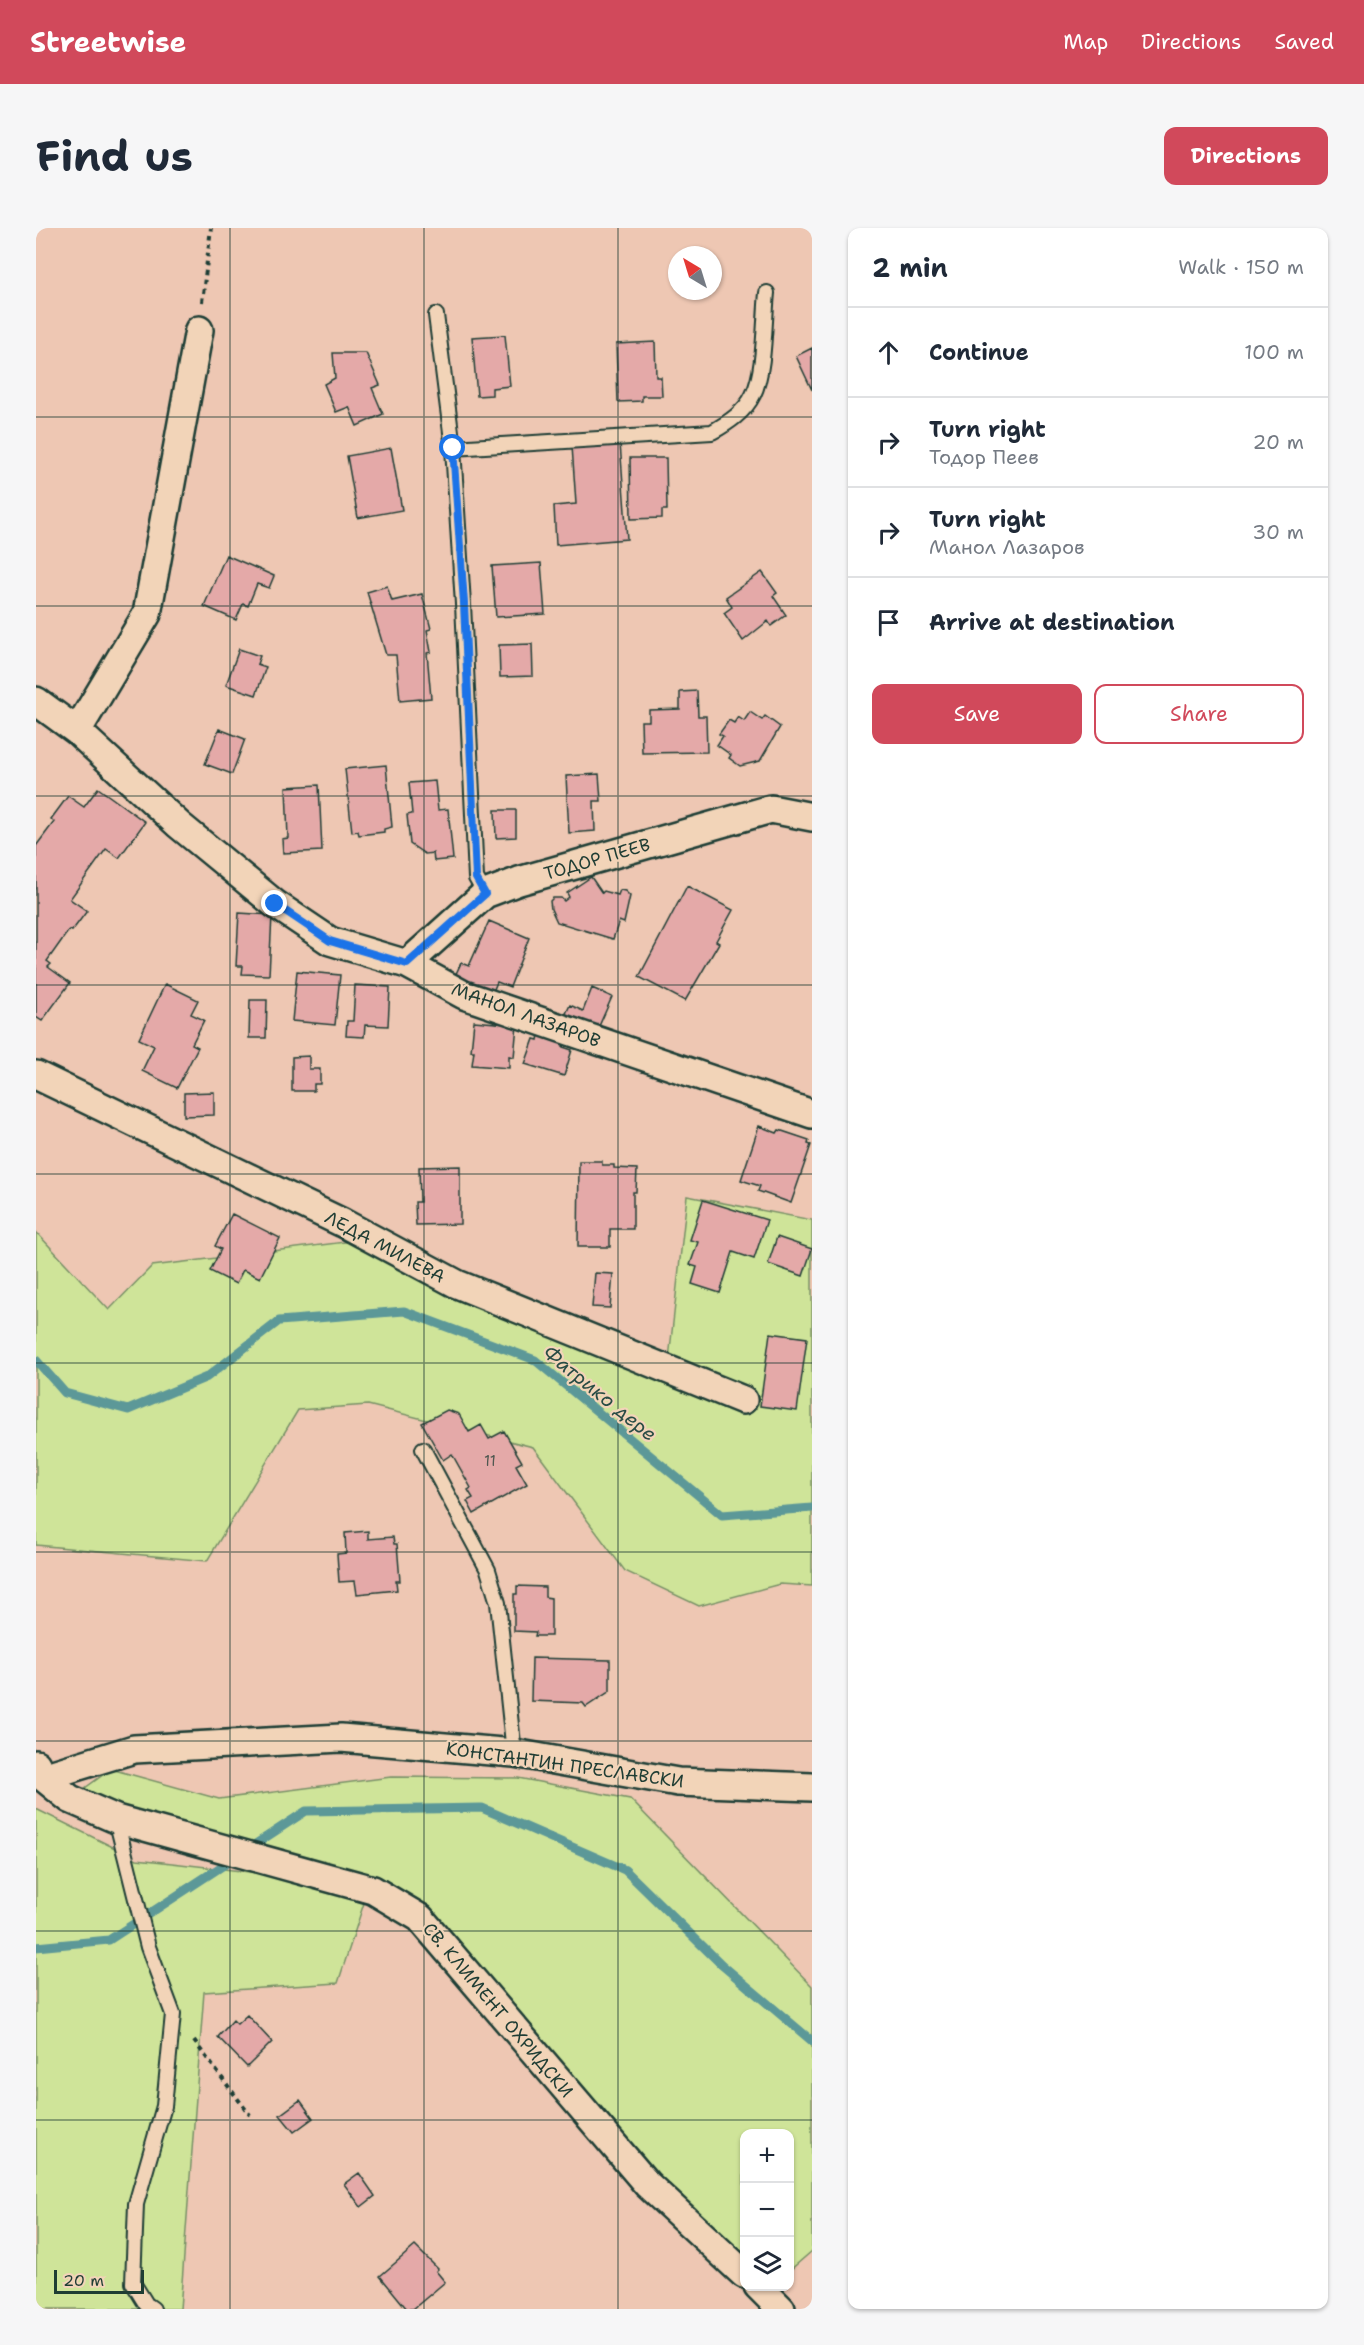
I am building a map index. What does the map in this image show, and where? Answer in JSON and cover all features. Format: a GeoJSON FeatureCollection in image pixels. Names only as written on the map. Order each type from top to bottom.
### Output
{"type":"FeatureCollection","features":[{"type":"Feature","properties":{"kind":"street"},"geometry":{"type":"LineString","coordinates":[[77,730],[147,614],[199,330]]}},
{"type":"Feature","properties":{"kind":"street","name":"МАНОЛ ЛАЗАРОВ"},"geometry":{"type":"LineString","coordinates":[[36,701],[77,730],[179,825],[275,904],[330,941],[407,964],[464,995],[812,1114]]}},
{"type":"Feature","properties":{"kind":"street","name":"ТОДОР ПЕЕВ"},"geometry":{"type":"LineString","coordinates":[[407,964],[485,894],[519,881],[771,809],[812,817]]}},
{"type":"Feature","properties":{"kind":"street","name":"ЛЕДА МИЛЕВА"},"geometry":{"type":"LineString","coordinates":[[36,1075],[343,1223],[457,1284],[742,1400]]}},
{"type":"Feature","properties":{"kind":"street","name":"КОНСТАНТИН ПРЕСЛАВСКИ"},"geometry":{"type":"LineString","coordinates":[[38,1774],[134,1749],[341,1738],[514,1753],[678,1782],[812,1787]]}},
{"type":"Feature","properties":{"kind":"street","name":"СВ. КЛИМЕНТ ОХРИДСКИ"},"geometry":{"type":"LineString","coordinates":[[38,1774],[70,1799],[116,1819],[372,1890],[420,1918],[646,2184],[740,2270]]}},
{"type":"Feature","properties":{"kind":"street"},"geometry":{"type":"LineString","coordinates":[[763,2291],[781,2309]]}},
{"type":"Feature","properties":{"kind":"lane"},"geometry":{"type":"LineString","coordinates":[[453,448],[712,432],[733,420],[753,397],[759,380],[767,293]]}},
{"type":"Feature","properties":{"kind":"lane"},"geometry":{"type":"LineString","coordinates":[[436,315],[453,448],[464,603],[476,878],[485,894]]}},
{"type":"Feature","properties":{"kind":"lane"},"geometry":{"type":"LineString","coordinates":[[423,1449],[488,1570],[498,1603],[514,1753]]}},
{"type":"Feature","properties":{"kind":"lane"},"geometry":{"type":"LineString","coordinates":[[116,1819],[145,1933],[173,2014],[164,2106],[136,2204],[134,2283],[146,2304],[153,2309]]}},
{"type":"Feature","properties":{"kind":"path"},"geometry":{"type":"LineString","coordinates":[[199,330],[211,228]]}},
{"type":"Feature","properties":{"kind":"path"},"geometry":{"type":"LineString","coordinates":[[173,2014],[250,2115]]}},
{"type":"Feature","properties":{"kind":"green space"},"geometry":{"type":"Polygon","coordinates":[[[687,1196],[812,1220],[812,1586],[780,1584],[699,1606],[625,1571],[533,1447],[368,1405],[298,1410],[207,1561],[36,1545],[36,1232],[109,1310],[152,1266],[377,1238],[668,1368],[687,1196]]]}},
{"type":"Feature","properties":{"kind":"green space"},"geometry":{"type":"Polygon","coordinates":[[[111,1769],[219,1799],[391,1777],[518,1778],[630,1799],[812,1986],[812,2251],[794,2267],[794,2129],[740,2129],[740,2270],[420,1918],[70,1799],[111,1769]]]}},
{"type":"Feature","properties":{"kind":"green space"},"geometry":{"type":"Polygon","coordinates":[[[36,1809],[137,1859],[284,1876],[364,1903],[338,1983],[204,1992],[180,2309],[36,2309],[36,1809]]]}},
{"type":"Feature","properties":{"kind":"building"},"geometry":{"type":"Polygon","coordinates":[[[505,335],[510,386],[492,388],[492,395],[477,396],[472,337],[505,335]]]}},
{"type":"Feature","properties":{"kind":"building"},"geometry":{"type":"Polygon","coordinates":[[[655,342],[656,377],[661,377],[662,396],[642,396],[642,401],[618,402],[616,344],[655,342]]]}},
{"type":"Feature","properties":{"kind":"building"},"geometry":{"type":"Polygon","coordinates":[[[812,348],[812,390],[796,356],[812,348]]]}},
{"type":"Feature","properties":{"kind":"building"},"geometry":{"type":"Polygon","coordinates":[[[333,353],[366,353],[380,385],[372,388],[383,414],[357,426],[349,407],[336,412],[324,384],[335,378],[333,353]]]}},
{"type":"Feature","properties":{"kind":"building"},"geometry":{"type":"Polygon","coordinates":[[[620,443],[627,539],[556,545],[554,506],[576,504],[572,446],[620,443]]]}},
{"type":"Feature","properties":{"kind":"building"},"geometry":{"type":"Polygon","coordinates":[[[391,448],[402,510],[358,518],[347,456],[391,448]]]}},
{"type":"Feature","properties":{"kind":"building"},"geometry":{"type":"Polygon","coordinates":[[[630,458],[666,458],[667,510],[662,510],[662,518],[631,519],[630,458]]]}},
{"type":"Feature","properties":{"kind":"building"},"geometry":{"type":"Polygon","coordinates":[[[226,555],[274,576],[269,588],[257,584],[248,606],[243,604],[236,620],[204,606],[226,555]]]}},
{"type":"Feature","properties":{"kind":"building"},"geometry":{"type":"Polygon","coordinates":[[[541,563],[545,614],[496,617],[492,566],[541,563]]]}},
{"type":"Feature","properties":{"kind":"building"},"geometry":{"type":"Polygon","coordinates":[[[762,572],[777,593],[773,596],[786,615],[771,626],[768,621],[743,641],[724,613],[732,607],[726,597],[762,572]]]}},
{"type":"Feature","properties":{"kind":"building"},"geometry":{"type":"Polygon","coordinates":[[[387,586],[392,601],[422,594],[431,629],[427,630],[431,652],[427,653],[431,698],[400,701],[396,655],[386,655],[367,592],[387,586]]]}},
{"type":"Feature","properties":{"kind":"building"},"geometry":{"type":"Polygon","coordinates":[[[532,644],[533,676],[500,677],[499,645],[532,644]]]}},
{"type":"Feature","properties":{"kind":"building"},"geometry":{"type":"Polygon","coordinates":[[[239,649],[260,656],[257,664],[266,667],[256,695],[226,685],[239,649]]]}},
{"type":"Feature","properties":{"kind":"building"},"geometry":{"type":"Polygon","coordinates":[[[697,691],[698,716],[706,716],[707,752],[642,753],[641,721],[649,721],[649,710],[680,709],[680,692],[697,691]]]}},
{"type":"Feature","properties":{"kind":"building"},"geometry":{"type":"Polygon","coordinates":[[[750,712],[762,720],[765,716],[780,727],[760,761],[740,766],[729,758],[731,755],[717,745],[723,736],[719,734],[729,720],[734,723],[738,717],[744,721],[750,712]]]}},
{"type":"Feature","properties":{"kind":"building"},"geometry":{"type":"Polygon","coordinates":[[[219,729],[245,739],[232,774],[205,764],[219,729]]]}},
{"type":"Feature","properties":{"kind":"building"},"geometry":{"type":"Polygon","coordinates":[[[386,765],[392,827],[384,829],[384,832],[359,835],[358,831],[352,832],[345,769],[386,765]]]}},
{"type":"Feature","properties":{"kind":"building"},"geometry":{"type":"Polygon","coordinates":[[[599,774],[601,801],[594,801],[595,831],[569,833],[566,776],[599,774]]]}},
{"type":"Feature","properties":{"kind":"building"},"geometry":{"type":"Polygon","coordinates":[[[435,781],[438,810],[448,809],[453,859],[434,861],[433,853],[425,854],[410,844],[407,815],[412,814],[409,783],[435,781]]]}},
{"type":"Feature","properties":{"kind":"building"},"geometry":{"type":"Polygon","coordinates":[[[319,785],[322,851],[283,853],[282,839],[288,838],[286,787],[319,785]]]}},
{"type":"Feature","properties":{"kind":"building"},"geometry":{"type":"Polygon","coordinates":[[[98,788],[145,822],[119,858],[106,849],[70,899],[87,911],[72,931],[69,930],[47,961],[51,964],[48,967],[70,983],[42,1021],[36,1017],[36,846],[54,822],[51,819],[68,796],[84,807],[98,788]]]}},
{"type":"Feature","properties":{"kind":"building"},"geometry":{"type":"Polygon","coordinates":[[[495,810],[516,810],[516,837],[496,838],[495,810]]]}},
{"type":"Feature","properties":{"kind":"building"},"geometry":{"type":"Polygon","coordinates":[[[591,877],[602,893],[604,891],[618,895],[620,890],[630,896],[624,923],[619,921],[613,939],[557,922],[551,909],[550,901],[553,898],[561,898],[564,901],[569,897],[567,893],[591,877]]]}},
{"type":"Feature","properties":{"kind":"building"},"geometry":{"type":"Polygon","coordinates":[[[687,886],[733,910],[716,941],[719,943],[685,1001],[639,977],[687,886]]]}},
{"type":"Feature","properties":{"kind":"building"},"geometry":{"type":"Polygon","coordinates":[[[239,913],[272,915],[269,975],[242,974],[243,966],[236,966],[239,913]]]}},
{"type":"Feature","properties":{"kind":"building"},"geometry":{"type":"Polygon","coordinates":[[[489,921],[529,938],[510,987],[497,982],[492,994],[454,978],[461,963],[469,966],[489,921]]]}},
{"type":"Feature","properties":{"kind":"building"},"geometry":{"type":"Polygon","coordinates":[[[297,971],[340,975],[335,1025],[292,1021],[297,971]]]}},
{"type":"Feature","properties":{"kind":"building"},"geometry":{"type":"Polygon","coordinates":[[[165,984],[198,1000],[191,1014],[204,1020],[192,1044],[198,1047],[177,1088],[142,1071],[154,1046],[139,1039],[165,984]]]}},
{"type":"Feature","properties":{"kind":"building"},"geometry":{"type":"Polygon","coordinates":[[[355,985],[390,987],[388,1026],[365,1025],[364,1037],[346,1036],[347,1021],[353,1021],[355,985]]]}},
{"type":"Feature","properties":{"kind":"building"},"geometry":{"type":"Polygon","coordinates":[[[592,988],[612,997],[595,1035],[563,1020],[570,1005],[583,1011],[592,988]]]}},
{"type":"Feature","properties":{"kind":"building"},"geometry":{"type":"Polygon","coordinates":[[[250,1000],[267,1000],[266,1038],[249,1038],[250,1000]]]}},
{"type":"Feature","properties":{"kind":"building"},"geometry":{"type":"Polygon","coordinates":[[[474,1021],[517,1025],[514,1057],[509,1056],[509,1068],[472,1065],[474,1021]]]}},
{"type":"Feature","properties":{"kind":"building"},"geometry":{"type":"Polygon","coordinates":[[[539,1035],[564,1043],[563,1047],[572,1050],[564,1076],[525,1064],[534,1039],[538,1040],[539,1035]]]}},
{"type":"Feature","properties":{"kind":"building"},"geometry":{"type":"Polygon","coordinates":[[[309,1056],[309,1069],[320,1069],[320,1084],[314,1084],[314,1091],[292,1091],[292,1057],[309,1056]]]}},
{"type":"Feature","properties":{"kind":"building"},"geometry":{"type":"Polygon","coordinates":[[[214,1092],[214,1115],[184,1116],[184,1093],[214,1092]]]}},
{"type":"Feature","properties":{"kind":"building"},"geometry":{"type":"Polygon","coordinates":[[[759,1126],[777,1133],[779,1130],[809,1140],[808,1144],[811,1145],[791,1203],[758,1191],[760,1186],[741,1180],[759,1126]]]}},
{"type":"Feature","properties":{"kind":"building"},"geometry":{"type":"Polygon","coordinates":[[[579,1161],[602,1161],[602,1165],[614,1165],[614,1168],[637,1169],[636,1192],[633,1192],[633,1229],[610,1229],[610,1247],[578,1247],[579,1161]]]}},
{"type":"Feature","properties":{"kind":"building"},"geometry":{"type":"Polygon","coordinates":[[[460,1166],[460,1224],[416,1225],[415,1202],[420,1202],[419,1167],[460,1166]]]}},
{"type":"Feature","properties":{"kind":"building"},"geometry":{"type":"Polygon","coordinates":[[[703,1200],[767,1220],[754,1259],[733,1252],[720,1293],[692,1284],[697,1267],[690,1265],[698,1242],[690,1240],[703,1200]]]}},
{"type":"Feature","properties":{"kind":"building"},"geometry":{"type":"Polygon","coordinates":[[[232,1214],[280,1238],[260,1278],[243,1270],[236,1284],[210,1271],[221,1249],[215,1246],[232,1214]]]}},
{"type":"Feature","properties":{"kind":"building"},"geometry":{"type":"Polygon","coordinates":[[[777,1237],[812,1249],[803,1276],[768,1264],[777,1237]]]}},
{"type":"Feature","properties":{"kind":"building"},"geometry":{"type":"Polygon","coordinates":[[[595,1273],[613,1274],[610,1308],[592,1307],[595,1273]]]}},
{"type":"Feature","properties":{"kind":"building"},"geometry":{"type":"Polygon","coordinates":[[[770,1333],[807,1338],[797,1411],[760,1406],[770,1333]]]}},
{"type":"Feature","properties":{"kind":"building"},"geometry":{"type":"Polygon","coordinates":[[[447,1410],[459,1414],[469,1432],[481,1425],[489,1439],[504,1431],[522,1462],[516,1465],[527,1484],[474,1514],[467,1501],[473,1498],[468,1490],[471,1488],[452,1454],[443,1460],[422,1423],[447,1410]]]}},
{"type":"Feature","properties":{"kind":"building"},"geometry":{"type":"Polygon","coordinates":[[[368,1531],[368,1539],[393,1537],[394,1544],[397,1544],[400,1581],[396,1581],[397,1590],[357,1594],[355,1581],[339,1582],[337,1554],[346,1553],[345,1533],[368,1531]]]}},
{"type":"Feature","properties":{"kind":"building"},"geometry":{"type":"Polygon","coordinates":[[[517,1586],[545,1587],[545,1597],[551,1598],[551,1636],[535,1636],[536,1632],[514,1631],[514,1594],[517,1594],[517,1586]]]}},
{"type":"Feature","properties":{"kind":"building"},"geometry":{"type":"Polygon","coordinates":[[[532,1658],[610,1660],[610,1691],[586,1707],[583,1703],[531,1701],[532,1658]]]}},
{"type":"Feature","properties":{"kind":"building"},"geometry":{"type":"Polygon","coordinates":[[[247,2015],[272,2042],[247,2067],[218,2037],[233,2020],[237,2024],[247,2015]]]}},
{"type":"Feature","properties":{"kind":"building"},"geometry":{"type":"Polygon","coordinates":[[[300,2100],[313,2118],[294,2132],[280,2115],[300,2100]]]}},
{"type":"Feature","properties":{"kind":"building"},"geometry":{"type":"Polygon","coordinates":[[[359,2173],[375,2196],[361,2207],[344,2184],[359,2173]]]}},
{"type":"Feature","properties":{"kind":"building"},"geometry":{"type":"Polygon","coordinates":[[[415,2246],[438,2269],[436,2271],[445,2282],[413,2309],[407,2309],[380,2276],[415,2246]]]}},
{"type":"Feature","properties":{"kind":"waterway","name":"Фатрико дере"},"geometry":{"type":"LineString","coordinates":[[36,1360],[65,1393],[128,1410],[207,1377],[279,1321],[404,1311],[535,1360],[722,1515],[812,1508]]}},
{"type":"Feature","properties":{"kind":"waterway"},"geometry":{"type":"LineString","coordinates":[[248,1849],[306,1811],[482,1808],[625,1870],[722,1965],[812,2041]]}},
{"type":"Feature","properties":{"kind":"waterway"},"geometry":{"type":"LineString","coordinates":[[36,1947],[109,1940],[236,1857]]}},
{"type":"Feature","properties":{"kind":"route"},"geometry":{"type":"LineString","coordinates":[[275,904],[330,941],[407,964],[485,894],[476,878],[464,603],[453,448]]}}]}
